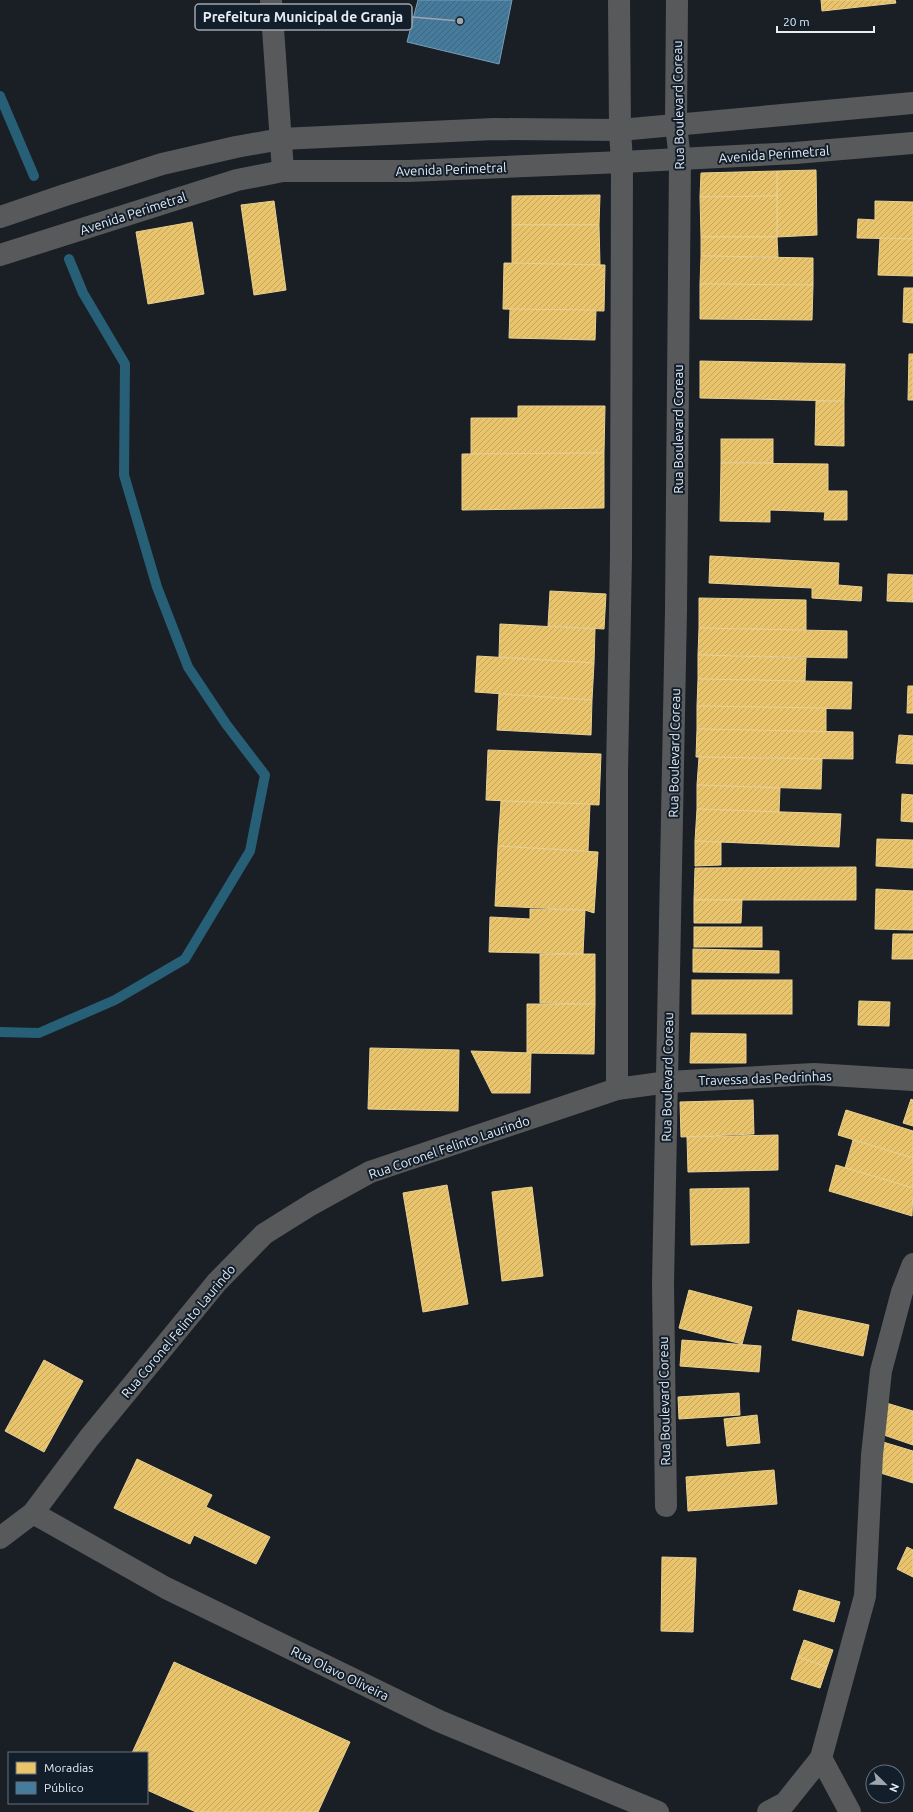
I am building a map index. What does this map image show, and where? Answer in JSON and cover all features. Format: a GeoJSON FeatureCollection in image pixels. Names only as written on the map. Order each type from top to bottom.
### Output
{"type":"FeatureCollection","features":[{"type":"Feature","properties":{"kind":"street"},"geometry":{"type":"LineString","coordinates":[[271,0],[283,171]]}},
{"type":"Feature","properties":{"kind":"street"},"geometry":{"type":"LineString","coordinates":[[617,1089],[617,773],[621,556],[622,162],[620,130],[619,0]]}},
{"type":"Feature","properties":{"kind":"street","name":"Rua Boulevard Coreau"},"geometry":{"type":"LineString","coordinates":[[666,1506],[663,1284],[676,610],[680,160],[676,125],[677,0]]}},
{"type":"Feature","properties":{"kind":"street"},"geometry":{"type":"LineString","coordinates":[[0,217],[162,164],[236,147],[281,139],[494,129],[620,130],[913,103]]}},
{"type":"Feature","properties":{"kind":"street","name":"Avenida Perimetral"},"geometry":{"type":"LineString","coordinates":[[0,255],[216,187],[283,171],[409,171],[680,160],[794,153],[913,143]]}},
{"type":"Feature","properties":{"kind":"street","name":"Travessa das Pedrinhas"},"geometry":{"type":"LineString","coordinates":[[617,1089],[668,1082],[814,1074],[912,1076]]}},
{"type":"Feature","properties":{"kind":"street","name":"Rua Coronel Felinto Laurindo"},"geometry":{"type":"LineString","coordinates":[[0,1538],[33,1513],[89,1438],[217,1282],[264,1234],[312,1204],[370,1172],[617,1089]]}},
{"type":"Feature","properties":{"kind":"street"},"geometry":{"type":"LineString","coordinates":[[768,1812],[785,1803],[821,1758],[865,1596],[872,1455],[881,1371],[902,1292],[913,1264]]}},
{"type":"Feature","properties":{"kind":"street","name":"Rua Olavo Oliveira"},"geometry":{"type":"LineString","coordinates":[[33,1513],[166,1588],[438,1721],[613,1802],[658,1812]]}},
{"type":"Feature","properties":{"kind":"street"},"geometry":{"type":"LineString","coordinates":[[821,1758],[850,1812]]}},
{"type":"Feature","properties":{"kind":"building: Moradias"},"geometry":{"type":"Polygon","coordinates":[[[821,0],[895,0],[896,3],[822,11],[821,0]]]}},
{"type":"Feature","properties":{"kind":"building: Moradias"},"geometry":{"type":"Polygon","coordinates":[[[816,170],[817,235],[777,237],[777,171],[816,170]]]}},
{"type":"Feature","properties":{"kind":"building: Moradias"},"geometry":{"type":"Polygon","coordinates":[[[777,171],[777,196],[700,197],[701,173],[777,171]]]}},
{"type":"Feature","properties":{"kind":"building: Moradias"},"geometry":{"type":"Polygon","coordinates":[[[600,195],[599,225],[512,225],[512,196],[600,195]]]}},
{"type":"Feature","properties":{"kind":"building: Moradias"},"geometry":{"type":"Polygon","coordinates":[[[777,196],[777,237],[701,237],[700,197],[777,196]]]}},
{"type":"Feature","properties":{"kind":"building: Moradias"},"geometry":{"type":"Polygon","coordinates":[[[274,201],[286,290],[254,295],[241,205],[274,201]]]}},
{"type":"Feature","properties":{"kind":"building: Moradias"},"geometry":{"type":"Polygon","coordinates":[[[875,201],[913,202],[913,239],[857,238],[858,219],[875,220],[875,201]]]}},
{"type":"Feature","properties":{"kind":"building: Moradias"},"geometry":{"type":"Polygon","coordinates":[[[192,222],[204,294],[148,304],[136,232],[192,222]]]}},
{"type":"Feature","properties":{"kind":"building: Moradias"},"geometry":{"type":"Polygon","coordinates":[[[512,225],[599,225],[600,265],[512,263],[512,225]]]}},
{"type":"Feature","properties":{"kind":"building: Moradias"},"geometry":{"type":"Polygon","coordinates":[[[701,237],[777,237],[778,257],[701,256],[701,237]]]}},
{"type":"Feature","properties":{"kind":"building: Moradias"},"geometry":{"type":"Polygon","coordinates":[[[880,238],[913,239],[913,276],[878,275],[880,238]]]}},
{"type":"Feature","properties":{"kind":"building: Moradias"},"geometry":{"type":"Polygon","coordinates":[[[701,256],[813,258],[813,285],[700,284],[701,256]]]}},
{"type":"Feature","properties":{"kind":"building: Moradias"},"geometry":{"type":"Polygon","coordinates":[[[504,263],[605,265],[604,311],[503,309],[504,263]]]}},
{"type":"Feature","properties":{"kind":"building: Moradias"},"geometry":{"type":"Polygon","coordinates":[[[700,284],[813,285],[812,320],[700,319],[700,284]]]}},
{"type":"Feature","properties":{"kind":"building: Moradias"},"geometry":{"type":"Polygon","coordinates":[[[904,288],[913,288],[913,323],[903,322],[904,288]]]}},
{"type":"Feature","properties":{"kind":"building: Moradias"},"geometry":{"type":"Polygon","coordinates":[[[510,309],[596,310],[595,340],[509,338],[510,309]]]}},
{"type":"Feature","properties":{"kind":"building: Moradias"},"geometry":{"type":"Polygon","coordinates":[[[909,354],[913,354],[913,400],[908,400],[909,354]]]}},
{"type":"Feature","properties":{"kind":"building: Moradias"},"geometry":{"type":"Polygon","coordinates":[[[700,361],[845,364],[844,401],[700,398],[700,361]]]}},
{"type":"Feature","properties":{"kind":"building: Moradias"},"geometry":{"type":"Polygon","coordinates":[[[816,401],[844,401],[844,446],[815,445],[816,401]]]}},
{"type":"Feature","properties":{"kind":"building: Moradias"},"geometry":{"type":"Polygon","coordinates":[[[518,406],[605,406],[604,453],[471,454],[471,418],[518,418],[518,406]]]}},
{"type":"Feature","properties":{"kind":"building: Moradias"},"geometry":{"type":"Polygon","coordinates":[[[721,439],[773,439],[773,463],[721,463],[721,439]]]}},
{"type":"Feature","properties":{"kind":"building: Moradias"},"geometry":{"type":"Polygon","coordinates":[[[604,453],[604,508],[462,510],[462,454],[604,453]]]}},
{"type":"Feature","properties":{"kind":"building: Moradias"},"geometry":{"type":"Polygon","coordinates":[[[721,463],[828,464],[828,491],[847,491],[847,520],[824,520],[825,512],[770,510],[770,522],[720,521],[721,463]]]}},
{"type":"Feature","properties":{"kind":"building: Moradias"},"geometry":{"type":"Polygon","coordinates":[[[710,556],[839,563],[838,585],[862,587],[861,601],[812,598],[812,588],[709,583],[710,556]]]}},
{"type":"Feature","properties":{"kind":"building: Moradias"},"geometry":{"type":"Polygon","coordinates":[[[888,574],[913,575],[913,602],[887,601],[888,574]]]}},
{"type":"Feature","properties":{"kind":"building: Moradias"},"geometry":{"type":"Polygon","coordinates":[[[550,591],[606,594],[604,629],[548,626],[550,591]]]}},
{"type":"Feature","properties":{"kind":"building: Moradias"},"geometry":{"type":"Polygon","coordinates":[[[699,598],[806,600],[806,630],[699,628],[699,598]]]}},
{"type":"Feature","properties":{"kind":"building: Moradias"},"geometry":{"type":"Polygon","coordinates":[[[500,624],[595,629],[594,663],[499,657],[500,624]]]}},
{"type":"Feature","properties":{"kind":"building: Moradias"},"geometry":{"type":"Polygon","coordinates":[[[699,628],[847,631],[847,658],[698,655],[699,628]]]}},
{"type":"Feature","properties":{"kind":"building: Moradias"},"geometry":{"type":"Polygon","coordinates":[[[698,655],[806,658],[805,681],[698,679],[698,655]]]}},
{"type":"Feature","properties":{"kind":"building: Moradias"},"geometry":{"type":"Polygon","coordinates":[[[477,656],[594,663],[592,700],[475,692],[477,656]]]}},
{"type":"Feature","properties":{"kind":"building: Moradias"},"geometry":{"type":"Polygon","coordinates":[[[698,679],[852,682],[851,709],[697,706],[698,679]]]}},
{"type":"Feature","properties":{"kind":"building: Moradias"},"geometry":{"type":"Polygon","coordinates":[[[908,686],[913,686],[913,713],[907,713],[908,686]]]}},
{"type":"Feature","properties":{"kind":"building: Moradias"},"geometry":{"type":"Polygon","coordinates":[[[499,694],[592,700],[591,735],[497,730],[499,694]]]}},
{"type":"Feature","properties":{"kind":"building: Moradias"},"geometry":{"type":"Polygon","coordinates":[[[697,706],[826,708],[826,732],[697,729],[697,706]]]}},
{"type":"Feature","properties":{"kind":"building: Moradias"},"geometry":{"type":"Polygon","coordinates":[[[697,729],[853,732],[853,759],[696,757],[697,729]]]}},
{"type":"Feature","properties":{"kind":"building: Moradias"},"geometry":{"type":"Polygon","coordinates":[[[899,735],[913,736],[913,764],[896,763],[899,735]]]}},
{"type":"Feature","properties":{"kind":"building: Moradias"},"geometry":{"type":"Polygon","coordinates":[[[488,750],[601,754],[599,805],[486,800],[488,750]]]}},
{"type":"Feature","properties":{"kind":"building: Moradias"},"geometry":{"type":"Polygon","coordinates":[[[699,757],[822,759],[821,789],[697,785],[699,757]]]}},
{"type":"Feature","properties":{"kind":"building: Moradias"},"geometry":{"type":"Polygon","coordinates":[[[697,785],[780,788],[779,812],[697,809],[697,785]]]}},
{"type":"Feature","properties":{"kind":"building: Moradias"},"geometry":{"type":"Polygon","coordinates":[[[902,794],[913,795],[913,822],[901,821],[902,794]]]}},
{"type":"Feature","properties":{"kind":"building: Moradias"},"geometry":{"type":"Polygon","coordinates":[[[501,801],[590,804],[588,851],[498,846],[501,801]]]}},
{"type":"Feature","properties":{"kind":"building: Moradias"},"geometry":{"type":"Polygon","coordinates":[[[697,809],[841,814],[839,847],[695,841],[697,809]]]}},
{"type":"Feature","properties":{"kind":"building: Moradias"},"geometry":{"type":"Polygon","coordinates":[[[877,839],[913,840],[913,868],[876,866],[877,839]]]}},
{"type":"Feature","properties":{"kind":"building: Moradias"},"geometry":{"type":"Polygon","coordinates":[[[695,841],[721,842],[721,865],[695,866],[695,841]]]}},
{"type":"Feature","properties":{"kind":"building: Moradias"},"geometry":{"type":"Polygon","coordinates":[[[498,846],[598,852],[594,913],[585,910],[495,906],[498,846]]]}},
{"type":"Feature","properties":{"kind":"building: Moradias"},"geometry":{"type":"Polygon","coordinates":[[[856,867],[856,900],[694,900],[695,868],[856,867]]]}},
{"type":"Feature","properties":{"kind":"building: Moradias"},"geometry":{"type":"Polygon","coordinates":[[[876,889],[913,891],[913,930],[875,929],[876,889]]]}},
{"type":"Feature","properties":{"kind":"building: Moradias"},"geometry":{"type":"Polygon","coordinates":[[[694,900],[742,900],[741,923],[694,923],[694,900]]]}},
{"type":"Feature","properties":{"kind":"building: Moradias"},"geometry":{"type":"Polygon","coordinates":[[[530,909],[585,910],[583,954],[489,952],[490,917],[530,919],[530,909]]]}},
{"type":"Feature","properties":{"kind":"building: Moradias"},"geometry":{"type":"Polygon","coordinates":[[[694,927],[762,927],[762,947],[694,947],[694,927]]]}},
{"type":"Feature","properties":{"kind":"building: Moradias"},"geometry":{"type":"Polygon","coordinates":[[[893,934],[913,934],[913,959],[892,959],[893,934]]]}},
{"type":"Feature","properties":{"kind":"building: Moradias"},"geometry":{"type":"Polygon","coordinates":[[[693,949],[779,951],[779,973],[693,972],[693,949]]]}},
{"type":"Feature","properties":{"kind":"building: Moradias"},"geometry":{"type":"Polygon","coordinates":[[[540,954],[595,954],[595,1004],[540,1003],[540,954]]]}},
{"type":"Feature","properties":{"kind":"building: Moradias"},"geometry":{"type":"Polygon","coordinates":[[[692,980],[792,980],[792,1014],[692,1014],[692,980]]]}},
{"type":"Feature","properties":{"kind":"building: Moradias"},"geometry":{"type":"Polygon","coordinates":[[[859,1001],[890,1002],[889,1026],[858,1025],[859,1001]]]}},
{"type":"Feature","properties":{"kind":"building: Moradias"},"geometry":{"type":"Polygon","coordinates":[[[527,1004],[595,1004],[594,1054],[527,1053],[527,1004]]]}},
{"type":"Feature","properties":{"kind":"building: Moradias"},"geometry":{"type":"Polygon","coordinates":[[[691,1033],[746,1034],[746,1063],[690,1063],[691,1033]]]}},
{"type":"Feature","properties":{"kind":"building: Moradias"},"geometry":{"type":"Polygon","coordinates":[[[370,1048],[459,1050],[458,1111],[368,1109],[370,1048]]]}},
{"type":"Feature","properties":{"kind":"building: Moradias"},"geometry":{"type":"Polygon","coordinates":[[[471,1051],[531,1053],[530,1093],[492,1093],[471,1051]]]}},
{"type":"Feature","properties":{"kind":"building: Moradias"},"geometry":{"type":"Polygon","coordinates":[[[911,1099],[913,1100],[913,1126],[903,1123],[911,1099]]]}},
{"type":"Feature","properties":{"kind":"building: Moradias"},"geometry":{"type":"Polygon","coordinates":[[[753,1100],[754,1134],[681,1137],[680,1102],[753,1100]]]}},
{"type":"Feature","properties":{"kind":"building: Moradias"},"geometry":{"type":"Polygon","coordinates":[[[846,1110],[913,1131],[913,1158],[838,1135],[846,1110]]]}},
{"type":"Feature","properties":{"kind":"building: Moradias"},"geometry":{"type":"Polygon","coordinates":[[[778,1135],[778,1170],[688,1172],[687,1137],[778,1135]]]}},
{"type":"Feature","properties":{"kind":"building: Moradias"},"geometry":{"type":"Polygon","coordinates":[[[853,1140],[913,1158],[913,1188],[845,1168],[853,1140]]]}},
{"type":"Feature","properties":{"kind":"building: Moradias"},"geometry":{"type":"Polygon","coordinates":[[[836,1165],[913,1188],[912,1216],[829,1191],[836,1165]]]}},
{"type":"Feature","properties":{"kind":"building: Moradias"},"geometry":{"type":"Polygon","coordinates":[[[447,1185],[468,1304],[423,1312],[403,1193],[447,1185]]]}},
{"type":"Feature","properties":{"kind":"building: Moradias"},"geometry":{"type":"Polygon","coordinates":[[[532,1187],[543,1276],[502,1281],[492,1192],[532,1187]]]}},
{"type":"Feature","properties":{"kind":"building: Moradias"},"geometry":{"type":"Polygon","coordinates":[[[749,1188],[749,1243],[691,1245],[690,1189],[749,1188]]]}},
{"type":"Feature","properties":{"kind":"building: Moradias"},"geometry":{"type":"Polygon","coordinates":[[[689,1290],[752,1307],[742,1344],[679,1328],[689,1290]]]}},
{"type":"Feature","properties":{"kind":"building: Moradias"},"geometry":{"type":"Polygon","coordinates":[[[798,1310],[869,1325],[863,1356],[792,1340],[798,1310]]]}},
{"type":"Feature","properties":{"kind":"building: Moradias"},"geometry":{"type":"Polygon","coordinates":[[[682,1340],[761,1346],[759,1372],[680,1366],[682,1340]]]}},
{"type":"Feature","properties":{"kind":"building: Moradias"},"geometry":{"type":"Polygon","coordinates":[[[44,1360],[83,1381],[44,1452],[5,1431],[44,1360]]]}},
{"type":"Feature","properties":{"kind":"building: Moradias"},"geometry":{"type":"Polygon","coordinates":[[[739,1393],[740,1415],[679,1419],[678,1397],[739,1393]]]}},
{"type":"Feature","properties":{"kind":"building: Moradias"},"geometry":{"type":"Polygon","coordinates":[[[883,1402],[913,1411],[913,1445],[878,1433],[883,1402]]]}},
{"type":"Feature","properties":{"kind":"building: Moradias"},"geometry":{"type":"Polygon","coordinates":[[[757,1415],[760,1443],[727,1446],[724,1419],[757,1415]]]}},
{"type":"Feature","properties":{"kind":"building: Moradias"},"geometry":{"type":"Polygon","coordinates":[[[883,1442],[913,1451],[913,1483],[874,1471],[883,1442]]]}},
{"type":"Feature","properties":{"kind":"building: Moradias"},"geometry":{"type":"Polygon","coordinates":[[[137,1459],[212,1495],[206,1507],[270,1537],[256,1564],[194,1535],[190,1544],[114,1508],[137,1459]]]}},
{"type":"Feature","properties":{"kind":"building: Moradias"},"geometry":{"type":"Polygon","coordinates":[[[774,1470],[777,1504],[688,1511],[686,1477],[774,1470]]]}},
{"type":"Feature","properties":{"kind":"building: Moradias"},"geometry":{"type":"Polygon","coordinates":[[[907,1547],[913,1550],[913,1577],[897,1569],[907,1547]]]}},
{"type":"Feature","properties":{"kind":"building: Moradias"},"geometry":{"type":"Polygon","coordinates":[[[662,1557],[696,1558],[693,1632],[661,1631],[662,1557]]]}},
{"type":"Feature","properties":{"kind":"building: Moradias"},"geometry":{"type":"Polygon","coordinates":[[[799,1590],[840,1602],[834,1622],[793,1610],[799,1590]]]}},
{"type":"Feature","properties":{"kind":"building: Moradias"},"geometry":{"type":"Polygon","coordinates":[[[804,1640],[833,1650],[827,1667],[798,1657],[804,1640]]]}},
{"type":"Feature","properties":{"kind":"building: Moradias"},"geometry":{"type":"Polygon","coordinates":[[[798,1657],[827,1667],[820,1688],[791,1679],[798,1657]]]}},
{"type":"Feature","properties":{"kind":"building: Moradias"},"geometry":{"type":"Polygon","coordinates":[[[174,1662],[350,1742],[318,1812],[196,1812],[148,1790],[148,1752],[132,1752],[174,1662]]]}},
{"type":"Feature","properties":{"kind":"building: Público"},"geometry":{"type":"Polygon","coordinates":[[[418,0],[512,0],[499,64],[407,42],[418,0]]]}},
{"type":"Feature","properties":{"kind":"waterway"},"geometry":{"type":"LineString","coordinates":[[0,96],[34,176]]}},
{"type":"Feature","properties":{"kind":"waterway"},"geometry":{"type":"LineString","coordinates":[[0,1032],[39,1033],[115,1000],[185,959],[250,851],[265,775],[226,724],[188,667],[157,587],[124,475],[125,364],[83,293],[69,259]]}},
{"type":"Feature","properties":{"kind":"place","name":"Prefeitura Municipal de Granja"},"geometry":{"type":"Point","coordinates":[460,21]}}]}
